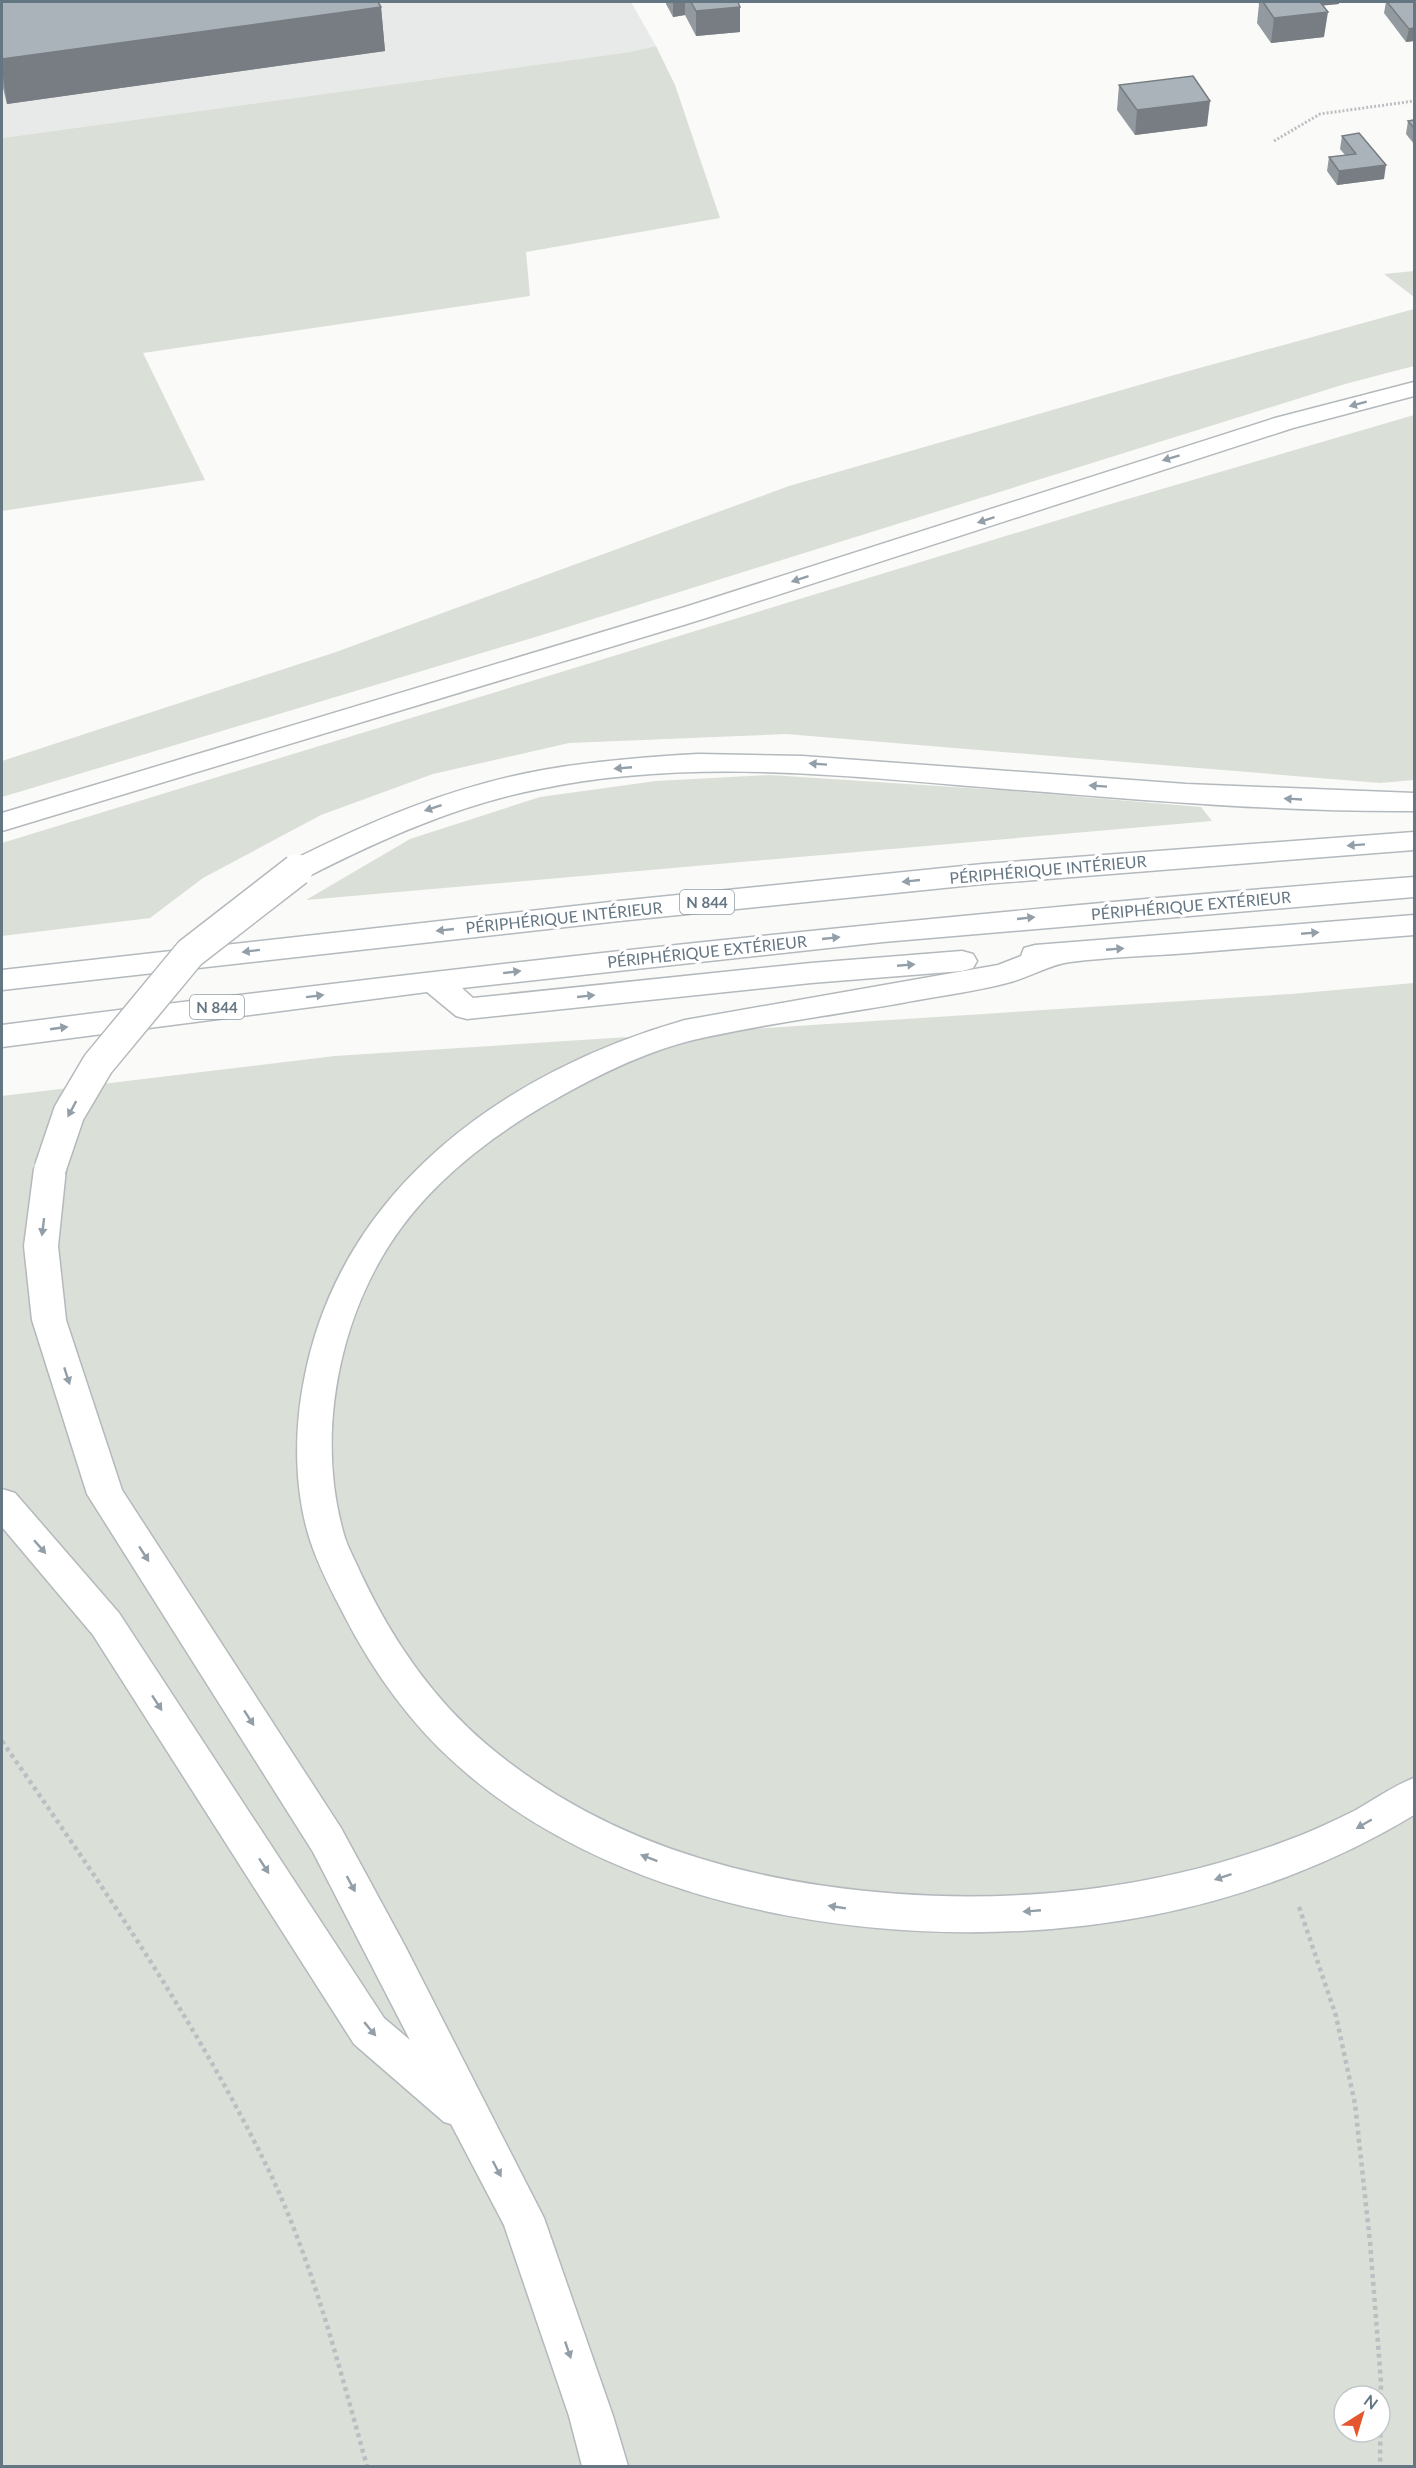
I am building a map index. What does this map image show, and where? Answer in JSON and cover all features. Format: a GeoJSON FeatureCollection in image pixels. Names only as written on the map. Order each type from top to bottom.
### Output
{"type":"FeatureCollection","features":[{"type":"Feature","properties":{"kind":"highway"},"geometry":{"type":"LineString","coordinates":[[2,822],[694,613],[1284,423],[1414,389]]}},
{"type":"Feature","properties":{"kind":"highway"},"geometry":{"type":"LineString","coordinates":[[604,2466],[591,2416],[523,2218],[469,2117],[391,1959],[327,1840],[105,1494],[49,1320],[41,1246],[50,1169],[69,1113],[98,1064],[190,953],[297,870],[358,838],[414,814],[479,794],[543,779],[586,772],[700,762],[783,762],[1209,795],[1321,801],[1414,802]]}},
{"type":"Feature","properties":{"kind":"highway","name":"PÉRIPHÉRIQUE INTÉRIEUR"},"geometry":{"type":"LineString","coordinates":[[2,980],[595,914],[983,874],[1414,841]]}},
{"type":"Feature","properties":{"kind":"highway","name":"PÉRIPHÉRIQUE EXTÉRIEUR"},"geometry":{"type":"LineString","coordinates":[[2,1036],[433,981],[672,954],[1049,916],[1414,887]]}},
{"type":"Feature","properties":{"kind":"highway"},"geometry":{"type":"LineString","coordinates":[[433,981],[466,1009],[811,973],[1414,925]]}},
{"type":"Feature","properties":{"kind":"highway"},"geometry":{"type":"LineString","coordinates":[[1057,953],[1004,974],[685,1031],[638,1046],[547,1089],[502,1117],[454,1153],[409,1196],[374,1241],[346,1292],[330,1341],[315,1402],[315,1473],[327,1537],[360,1612],[394,1668],[423,1705],[472,1755],[534,1800],[597,1839],[693,1875],[746,1891],[850,1909],[895,1912],[997,1914],[1102,1905],[1185,1890],[1279,1860],[1352,1831],[1414,1795]]}},
{"type":"Feature","properties":{"kind":"highway"},"geometry":{"type":"LineString","coordinates":[[2,1503],[106,1624],[369,2031],[469,2117]]}},
{"type":"Feature","properties":{"kind":"path"},"geometry":{"type":"LineString","coordinates":[[1274,141],[1320,114],[1414,100]]}},
{"type":"Feature","properties":{"kind":"path"},"geometry":{"type":"LineString","coordinates":[[2,1741],[112,1900],[201,2046],[270,2174],[319,2296],[367,2466]]}},
{"type":"Feature","properties":{"kind":"path"},"geometry":{"type":"LineString","coordinates":[[1279,1860],[1304,1919],[1336,2016],[1355,2104],[1370,2242],[1381,2382],[1380,2466]]}},
{"type":"Feature","properties":{"kind":"shaded area"},"geometry":{"type":"Polygon","coordinates":[[[2,2],[631,2],[656,46],[630,52],[2,138],[2,2]]]}},
{"type":"Feature","properties":{"kind":"shaded area"},"geometry":{"type":"Polygon","coordinates":[[[656,46],[675,85],[720,218],[526,252],[530,296],[143,353],[205,480],[2,511],[2,138],[630,52],[656,46]]]}},
{"type":"Feature","properties":{"kind":"shaded area"},"geometry":{"type":"Polygon","coordinates":[[[1414,271],[1414,297],[1384,274],[1414,271]]]}},
{"type":"Feature","properties":{"kind":"shaded area"},"geometry":{"type":"Polygon","coordinates":[[[1414,309],[1414,366],[1345,384],[542,635],[2,797],[2,761],[336,652],[789,486],[1167,377],[1414,309]]]}},
{"type":"Feature","properties":{"kind":"shaded area"},"geometry":{"type":"Polygon","coordinates":[[[1414,415],[1414,780],[1380,783],[786,734],[569,743],[433,774],[321,815],[203,878],[150,918],[2,936],[2,843],[1104,506],[1414,415]]]}},
{"type":"Feature","properties":{"kind":"shaded area"},"geometry":{"type":"Polygon","coordinates":[[[770,775],[999,790],[1201,807],[1212,821],[306,900],[410,839],[540,797],[656,781],[770,775]]]}},
{"type":"Feature","properties":{"kind":"shaded area"},"geometry":{"type":"Polygon","coordinates":[[[1414,983],[1414,2466],[2,2466],[2,1096],[335,1056],[1291,994],[1414,983]]]}},
{"type":"Feature","properties":{"kind":"building"},"geometry":{"type":"Polygon","coordinates":[[[2,2],[378,2],[381,7],[2,59],[2,2]]]}},
{"type":"Feature","properties":{"kind":"building"},"geometry":{"type":"Polygon","coordinates":[[[691,2],[738,2],[740,7],[696,11],[691,2]]]}},
{"type":"Feature","properties":{"kind":"building"},"geometry":{"type":"Polygon","coordinates":[[[1263,2],[1320,2],[1328,12],[1274,18],[1263,2]]]}},
{"type":"Feature","properties":{"kind":"building"},"geometry":{"type":"Polygon","coordinates":[[[1387,2],[1414,2],[1414,28],[1409,29],[1387,2]]]}},
{"type":"Feature","properties":{"kind":"building"},"geometry":{"type":"Polygon","coordinates":[[[1193,76],[1210,101],[1137,110],[1119,85],[1193,76]]]}},
{"type":"Feature","properties":{"kind":"building"},"geometry":{"type":"Polygon","coordinates":[[[1414,120],[1414,128],[1408,121],[1414,120]]]}},
{"type":"Feature","properties":{"kind":"building"},"geometry":{"type":"Polygon","coordinates":[[[1359,133],[1386,165],[1339,171],[1329,157],[1356,154],[1342,136],[1359,133]]]}}]}
